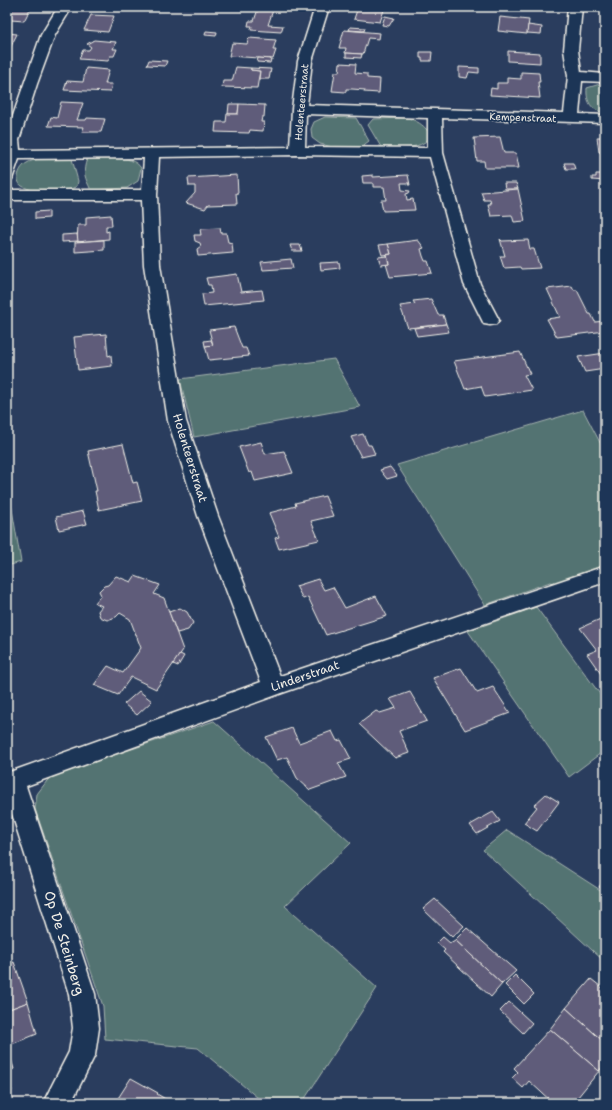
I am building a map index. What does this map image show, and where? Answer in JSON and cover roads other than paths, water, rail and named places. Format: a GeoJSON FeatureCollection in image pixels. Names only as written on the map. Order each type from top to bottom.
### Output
{"type":"FeatureCollection","features":[{"type":"Feature","properties":{"kind":"street"},"geometry":{"type":"LineString","coordinates":[[7,176],[13,155],[12,140],[30,84],[48,35],[65,7]]}},
{"type":"Feature","properties":{"kind":"street","name":"Holenteerstraat"},"geometry":{"type":"LineString","coordinates":[[13,155],[297,151],[299,109],[305,60],[322,7]]}},
{"type":"Feature","properties":{"kind":"street","name":"Kempenstraat"},"geometry":{"type":"LineString","coordinates":[[299,109],[571,119],[575,76],[572,50],[575,7]]}},
{"type":"Feature","properties":{"kind":"street"},"geometry":{"type":"LineString","coordinates":[[575,76],[605,78]]}},
{"type":"Feature","properties":{"kind":"street"},"geometry":{"type":"LineString","coordinates":[[435,113],[436,152],[472,284],[490,320]]}},
{"type":"Feature","properties":{"kind":"street"},"geometry":{"type":"LineString","coordinates":[[571,119],[605,119]]}},
{"type":"Feature","properties":{"kind":"street"},"geometry":{"type":"LineString","coordinates":[[297,151],[436,152]]}},
{"type":"Feature","properties":{"kind":"street","name":"Holenteerstraat"},"geometry":{"type":"LineString","coordinates":[[152,154],[149,195],[152,265],[177,421],[208,516],[274,687]]}},
{"type":"Feature","properties":{"kind":"street"},"geometry":{"type":"LineString","coordinates":[[7,195],[149,195]]}},
{"type":"Feature","properties":{"kind":"street","name":"Linderstraat"},"geometry":{"type":"LineString","coordinates":[[10,782],[274,687],[605,574]]}},
{"type":"Feature","properties":{"kind":"street","name":"Op De Steinberg"},"geometry":{"type":"LineString","coordinates":[[10,782],[82,994],[86,1028],[82,1055],[56,1103]]}}]}
